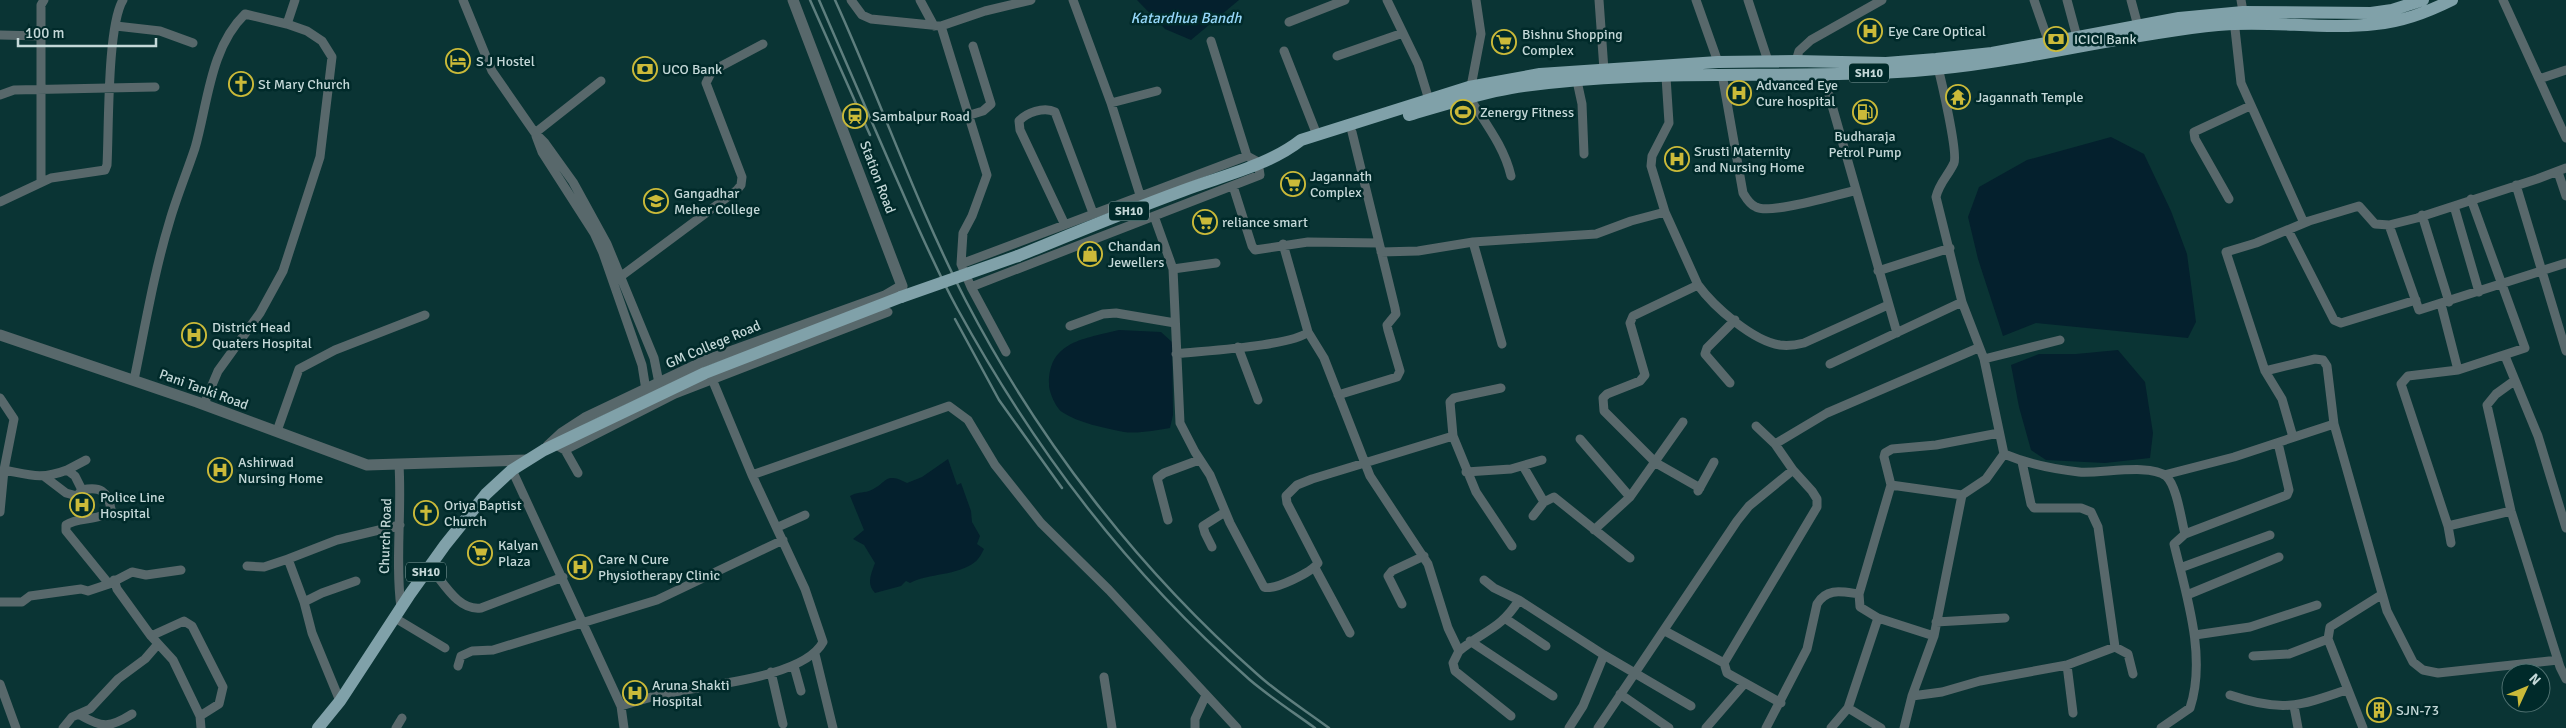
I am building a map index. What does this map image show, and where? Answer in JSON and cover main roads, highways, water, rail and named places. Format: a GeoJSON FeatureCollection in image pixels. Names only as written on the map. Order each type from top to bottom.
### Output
{"type":"FeatureCollection","features":[{"type":"Feature","properties":{"kind":"main road","name":"SH10"},"geometry":{"type":"LineString","coordinates":[[318,728],[340,702],[398,613],[476,506],[512,470],[528,460],[735,360],[1018,256],[1124,212],[1241,168],[1253,159],[1304,148],[1469,92],[1577,81],[1666,77],[1768,61],[1937,64],[2179,18],[2371,13],[2392,10],[2423,0]]}},
{"type":"Feature","properties":{"kind":"main road","name":"SH10"},"geometry":{"type":"LineString","coordinates":[[1288,150],[1301,140],[1428,100],[1540,74],[1604,70],[1720,68],[1823,74],[2053,53],[2239,15],[2375,25],[2409,18],[2452,0]]}},
{"type":"Feature","properties":{"kind":"water","name":"Katardhua Bandh"},"geometry":{"type":"Polygon","coordinates":[[[1137,0],[1239,0],[1191,40],[1165,29],[1137,0]]]}},
{"type":"Feature","properties":{"kind":"water"},"geometry":{"type":"Polygon","coordinates":[[[2111,137],[2144,154],[2171,211],[2187,254],[2196,322],[2188,338],[2036,323],[2003,336],[1978,259],[1968,217],[1979,187],[2027,160],[2111,137]]]}},
{"type":"Feature","properties":{"kind":"water"},"geometry":{"type":"Polygon","coordinates":[[[1119,330],[1161,332],[1172,342],[1173,415],[1170,428],[1147,432],[1124,432],[1092,425],[1068,416],[1055,404],[1049,388],[1050,370],[1061,351],[1070,344],[1081,340],[1119,330]]]}},
{"type":"Feature","properties":{"kind":"water"},"geometry":{"type":"Polygon","coordinates":[[[2118,350],[2145,382],[2153,433],[2150,458],[2105,463],[2046,460],[2031,450],[2019,407],[2011,365],[2039,354],[2076,354],[2118,350]]]}},
{"type":"Feature","properties":{"kind":"water"},"geometry":{"type":"Polygon","coordinates":[[[948,459],[957,485],[961,483],[971,511],[972,522],[980,536],[977,544],[984,549],[979,558],[968,567],[926,577],[910,583],[906,581],[901,586],[875,593],[870,582],[875,563],[864,545],[853,539],[864,530],[850,496],[869,491],[889,478],[907,483],[922,477],[948,459]]]}},
{"type":"Feature","properties":{"kind":"railway"},"geometry":{"type":"LineString","coordinates":[[810,0],[870,135]]}},
{"type":"Feature","properties":{"kind":"railway"},"geometry":{"type":"LineString","coordinates":[[819,0],[916,224],[948,291],[987,361],[1052,460],[1087,507],[1163,596],[1250,680],[1315,728]]}},
{"type":"Feature","properties":{"kind":"railway"},"geometry":{"type":"LineString","coordinates":[[835,0],[914,189],[966,301],[1026,404],[1059,453],[1094,501],[1132,547],[1213,634],[1265,681],[1329,728]]}},
{"type":"Feature","properties":{"kind":"railway"},"geometry":{"type":"LineString","coordinates":[[955,319],[999,400],[1062,488]]}},
{"type":"Feature","properties":{"kind":"place","name":"Eye Care Optical"},"geometry":{"type":"Point","coordinates":[1870,31]}},
{"type":"Feature","properties":{"kind":"place","name":"ICICI Bank"},"geometry":{"type":"Point","coordinates":[2056,39]}},
{"type":"Feature","properties":{"kind":"place","name":"Bishnu Shopping Complex"},"geometry":{"type":"Point","coordinates":[1504,42]}},
{"type":"Feature","properties":{"kind":"place","name":"S J Hostel"},"geometry":{"type":"Point","coordinates":[458,61]}},
{"type":"Feature","properties":{"kind":"place","name":"UCO Bank"},"geometry":{"type":"Point","coordinates":[645,69]}},
{"type":"Feature","properties":{"kind":"place","name":"St Mary Church"},"geometry":{"type":"Point","coordinates":[241,84]}},
{"type":"Feature","properties":{"kind":"place","name":"Advanced Eye Cure hospital"},"geometry":{"type":"Point","coordinates":[1739,93]}},
{"type":"Feature","properties":{"kind":"place","name":"Jagannath Temple"},"geometry":{"type":"Point","coordinates":[1958,97]}},
{"type":"Feature","properties":{"kind":"place","name":"Zenergy Fitness"},"geometry":{"type":"Point","coordinates":[1463,112]}},
{"type":"Feature","properties":{"kind":"place","name":"Budharaja Petrol Pump"},"geometry":{"type":"Point","coordinates":[1865,112]}},
{"type":"Feature","properties":{"kind":"place","name":"Sambalpur Road"},"geometry":{"type":"Point","coordinates":[855,116]}},
{"type":"Feature","properties":{"kind":"place","name":"Srusti Maternity and Nursing Home"},"geometry":{"type":"Point","coordinates":[1677,159]}},
{"type":"Feature","properties":{"kind":"place","name":"Jagannath Complex"},"geometry":{"type":"Point","coordinates":[1293,184]}},
{"type":"Feature","properties":{"kind":"place","name":"Gangadhar Meher College"},"geometry":{"type":"Point","coordinates":[656,201]}},
{"type":"Feature","properties":{"kind":"place","name":"reliance smart"},"geometry":{"type":"Point","coordinates":[1205,222]}},
{"type":"Feature","properties":{"kind":"place","name":"Chandan Jewellers"},"geometry":{"type":"Point","coordinates":[1090,254]}},
{"type":"Feature","properties":{"kind":"place","name":"District Head Quaters Hospital"},"geometry":{"type":"Point","coordinates":[194,335]}},
{"type":"Feature","properties":{"kind":"place","name":"Ashirwad Nursing Home"},"geometry":{"type":"Point","coordinates":[220,470]}},
{"type":"Feature","properties":{"kind":"place","name":"Police Line Hospital"},"geometry":{"type":"Point","coordinates":[82,505]}},
{"type":"Feature","properties":{"kind":"place","name":"Oriya Baptist Church"},"geometry":{"type":"Point","coordinates":[426,513]}},
{"type":"Feature","properties":{"kind":"place","name":"Kalyan Plaza"},"geometry":{"type":"Point","coordinates":[480,553]}},
{"type":"Feature","properties":{"kind":"place","name":"Care N Cure Physiotherapy Clinic"},"geometry":{"type":"Point","coordinates":[580,567]}},
{"type":"Feature","properties":{"kind":"place","name":"Aruna Shakti Hospital"},"geometry":{"type":"Point","coordinates":[635,693]}},
{"type":"Feature","properties":{"kind":"place","name":"SJN-73"},"geometry":{"type":"Point","coordinates":[2379,710]}}]}
